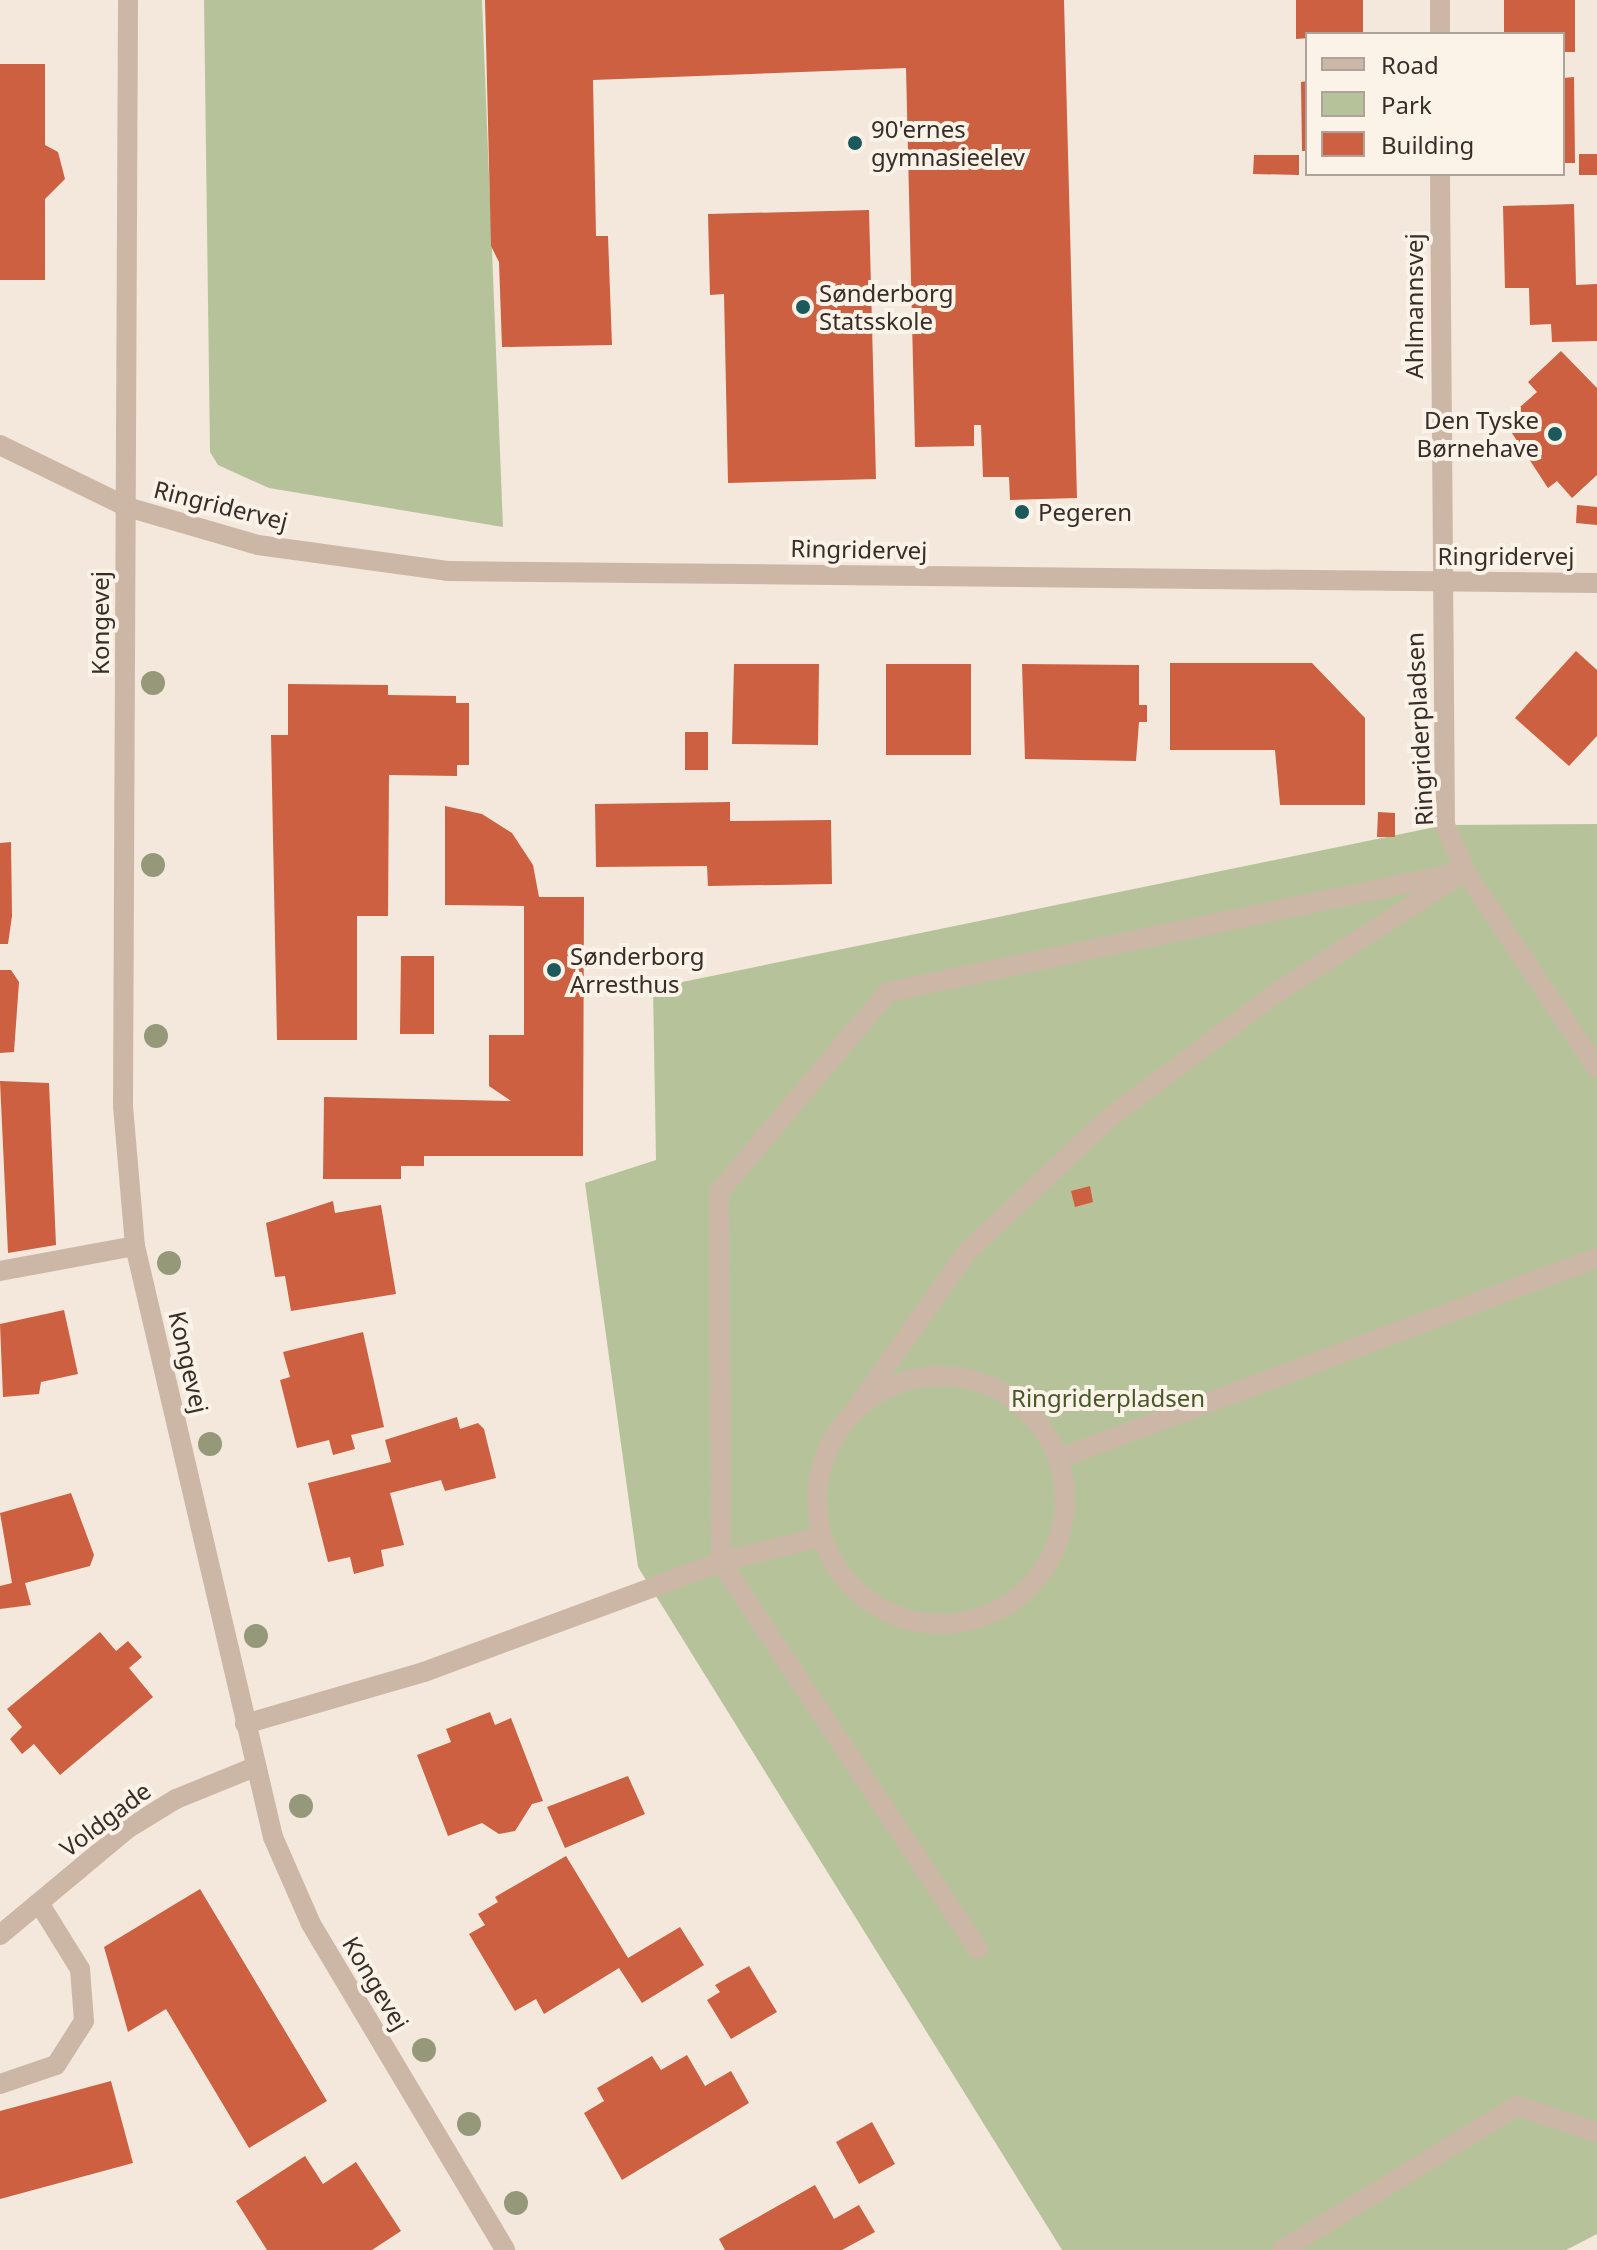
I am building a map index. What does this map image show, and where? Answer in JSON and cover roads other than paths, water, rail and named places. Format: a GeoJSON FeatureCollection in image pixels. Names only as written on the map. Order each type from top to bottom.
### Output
{"type":"FeatureCollection","features":[{"type":"Feature","properties":{"kind":"street","name":"Kongevej"},"geometry":{"type":"LineString","coordinates":[[128,0],[123,1106],[135,1246],[273,1837],[311,1924],[505,2250]]}},
{"type":"Feature","properties":{"kind":"street"},"geometry":{"type":"LineString","coordinates":[[1440,0],[1440,32]]}},
{"type":"Feature","properties":{"kind":"street","name":"Ahlmannsvej"},"geometry":{"type":"LineString","coordinates":[[1440,176],[1440,582]]}},
{"type":"Feature","properties":{"kind":"street","name":"Ringridervej"},"geometry":{"type":"LineString","coordinates":[[0,445],[127,507],[258,545],[447,571],[1597,583]]}},
{"type":"Feature","properties":{"kind":"street","name":"Ringriderpladsen"},"geometry":{"type":"LineString","coordinates":[[1440,582],[1445,825],[1465,871],[1597,1068]]}},
{"type":"Feature","properties":{"kind":"street"},"geometry":{"type":"LineString","coordinates":[[858,1406],[895,1383],[958,1375],[999,1389],[1038,1420],[1060,1458],[1066,1508],[1056,1551],[1021,1597],[983,1619],[931,1625],[889,1614],[840,1575],[821,1537],[816,1487],[828,1445],[967,1252],[1109,1118],[1276,993],[1465,871]]}},
{"type":"Feature","properties":{"kind":"street"},"geometry":{"type":"LineString","coordinates":[[978,1949],[721,1562],[719,1192],[888,992],[1465,871]]}},
{"type":"Feature","properties":{"kind":"street"},"geometry":{"type":"LineString","coordinates":[[0,1271],[135,1246]]}},
{"type":"Feature","properties":{"kind":"street"},"geometry":{"type":"LineString","coordinates":[[1060,1458],[1597,1258]]}},
{"type":"Feature","properties":{"kind":"street"},"geometry":{"type":"LineString","coordinates":[[245,1724],[424,1672],[721,1562],[821,1537]]}},
{"type":"Feature","properties":{"kind":"street","name":"Voldgade"},"geometry":{"type":"LineString","coordinates":[[0,1935],[127,1829],[176,1799],[255,1767]]}},
{"type":"Feature","properties":{"kind":"street"},"geometry":{"type":"LineString","coordinates":[[0,2084],[56,2065],[84,2021],[80,1969],[39,1903]]}},
{"type":"Feature","properties":{"kind":"street"},"geometry":{"type":"LineString","coordinates":[[1282,2250],[1517,2106],[1597,2132]]}},
{"type":"Feature","properties":{"kind":"place","name":"90'ernes gymnasieelev"},"geometry":{"type":"Point","coordinates":[855,143]}},
{"type":"Feature","properties":{"kind":"place","name":"Sønderborg Statsskole"},"geometry":{"type":"Point","coordinates":[803,307]}},
{"type":"Feature","properties":{"kind":"place","name":"Den Tyske Børnehave"},"geometry":{"type":"Point","coordinates":[1555,434]}},
{"type":"Feature","properties":{"kind":"place","name":"Pegeren"},"geometry":{"type":"Point","coordinates":[1022,512]}},
{"type":"Feature","properties":{"kind":"place","name":"Sønderborg Arresthus"},"geometry":{"type":"Point","coordinates":[554,970]}}]}
